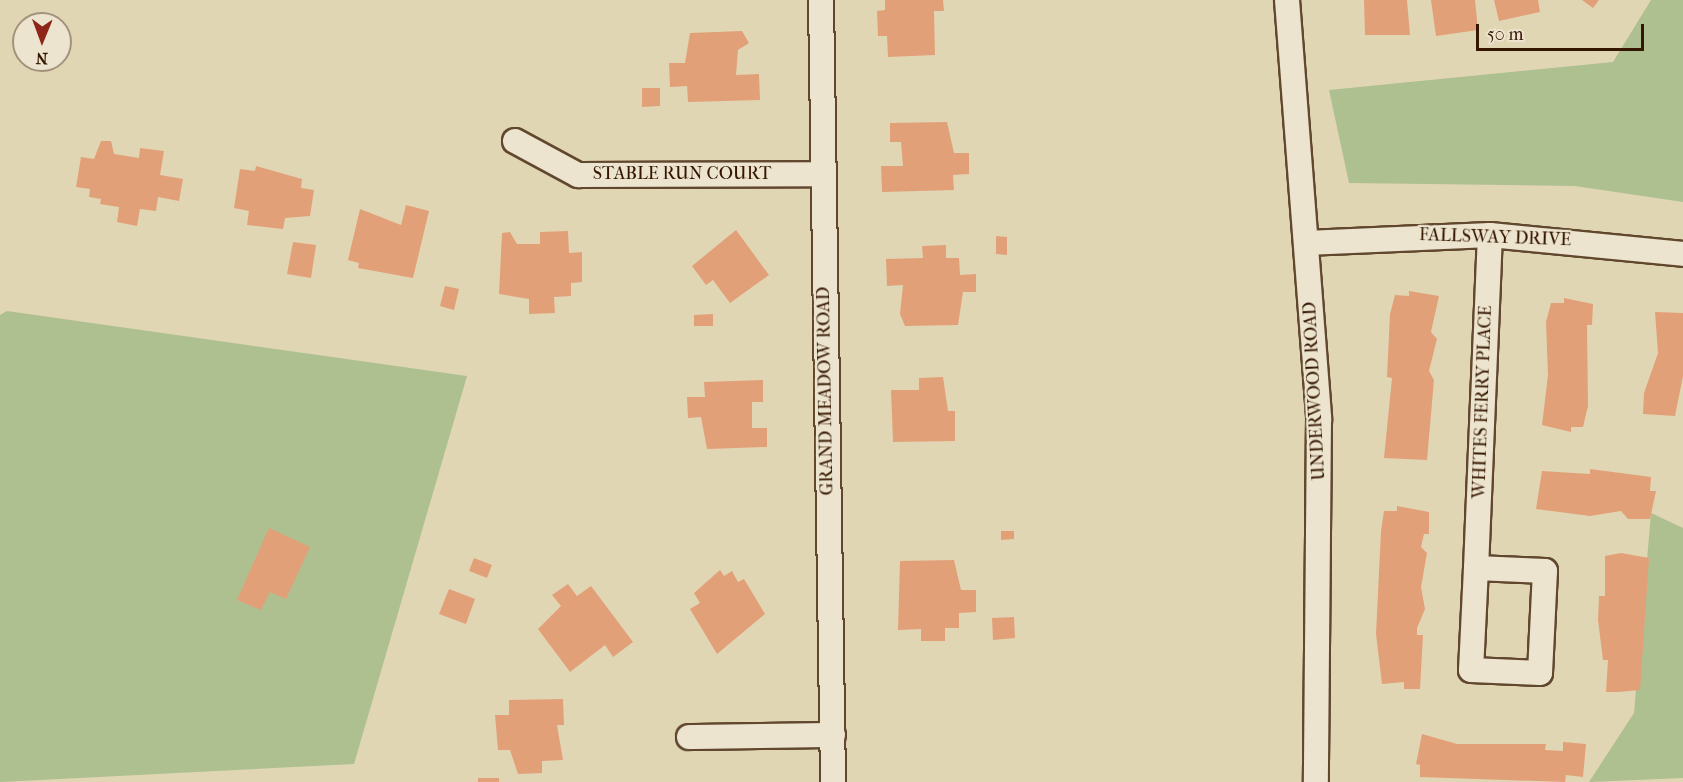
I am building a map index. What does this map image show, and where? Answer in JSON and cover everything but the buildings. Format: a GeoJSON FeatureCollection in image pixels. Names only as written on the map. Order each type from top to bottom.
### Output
{"type":"FeatureCollection","features":[{"type":"Feature","properties":{"kind":"street","name":"GRAND MEADOW ROAD"},"geometry":{"type":"LineString","coordinates":[[821,0],[821,174],[833,782]]}},
{"type":"Feature","properties":{"kind":"street","name":"UNDERWOOD ROAD"},"geometry":{"type":"LineString","coordinates":[[1287,0],[1306,243],[1320,489],[1316,782]]}},
{"type":"Feature","properties":{"kind":"street","name":"STABLE RUN COURT"},"geometry":{"type":"LineString","coordinates":[[515,141],[578,175],[821,174]]}},
{"type":"Feature","properties":{"kind":"street","name":"FALLSWAY DRIVE"},"geometry":{"type":"LineString","coordinates":[[1306,243],[1490,235],[1683,254]]}},
{"type":"Feature","properties":{"kind":"street","name":"WHITES FERRY PLACE"},"geometry":{"type":"LineString","coordinates":[[1476,568],[1545,572],[1540,673],[1471,670],[1490,235]]}},
{"type":"Feature","properties":{"kind":"street"},"geometry":{"type":"LineString","coordinates":[[689,737],[832,735]]}},
{"type":"Feature","properties":{"kind":"green space"},"geometry":{"type":"Polygon","coordinates":[[[1651,0],[1683,0],[1683,202],[1575,186],[1349,183],[1329,90],[1613,62],[1651,0]]]}},
{"type":"Feature","properties":{"kind":"green space"},"geometry":{"type":"Polygon","coordinates":[[[7,311],[467,376],[354,764],[0,782],[0,315],[7,311]]]}},
{"type":"Feature","properties":{"kind":"green space"},"geometry":{"type":"Polygon","coordinates":[[[1651,513],[1683,528],[1683,778],[1589,782],[1634,713],[1651,513]]]}}]}
